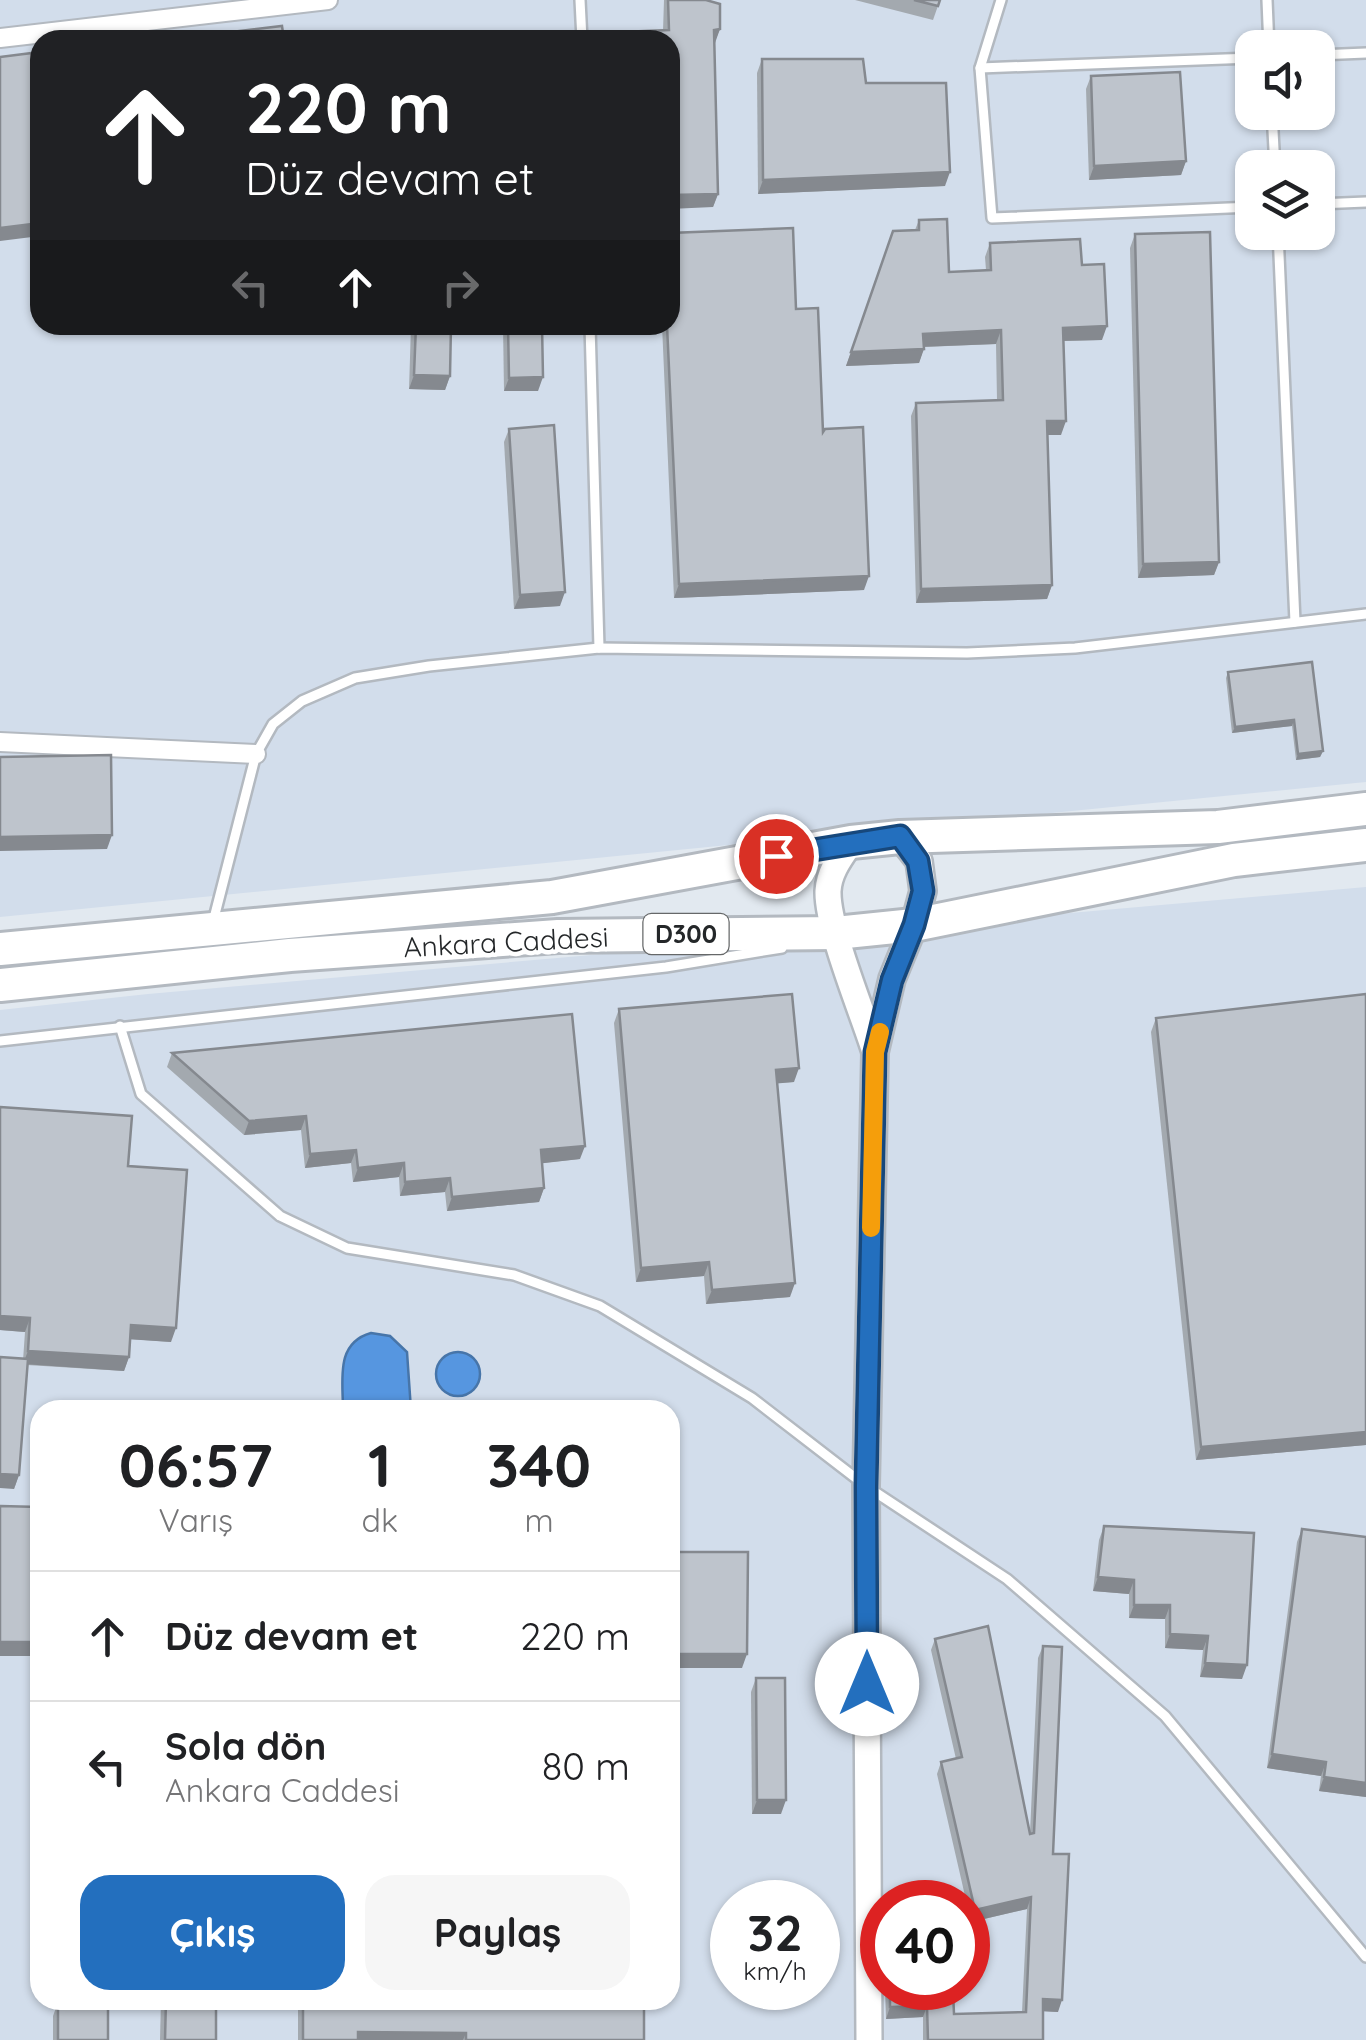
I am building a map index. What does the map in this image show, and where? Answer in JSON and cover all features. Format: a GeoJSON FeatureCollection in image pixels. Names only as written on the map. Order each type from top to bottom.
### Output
{"type":"FeatureCollection","features":[{"type":"Feature","properties":{"kind":"highway","name":"Ankara Caddesi"},"geometry":{"type":"LineString","coordinates":[[0,949],[552,897],[900,836],[1218,827],[1366,808]]}},
{"type":"Feature","properties":{"kind":"highway","name":"Ankara Caddesi"},"geometry":{"type":"LineString","coordinates":[[0,986],[290,955],[558,936],[836,933],[914,925],[1234,860],[1366,845]]}},
{"type":"Feature","properties":{"kind":"street"},"geometry":{"type":"LineString","coordinates":[[69,30],[328,0]]}},
{"type":"Feature","properties":{"kind":"street"},"geometry":{"type":"LineString","coordinates":[[0,38],[30,35]]}},
{"type":"Feature","properties":{"kind":"street"},"geometry":{"type":"LineString","coordinates":[[0,742],[256,754]]}},
{"type":"Feature","properties":{"kind":"street"},"geometry":{"type":"LineString","coordinates":[[870,2040],[866,1486],[875,1052],[892,980],[923,891],[918,861],[900,836]]}},
{"type":"Feature","properties":{"kind":"street"},"geometry":{"type":"LineString","coordinates":[[850,842],[832,870],[828,894],[836,933],[875,1052]]}},
{"type":"Feature","properties":{"kind":"lane"},"geometry":{"type":"LineString","coordinates":[[580,0],[582,30]]}},
{"type":"Feature","properties":{"kind":"lane"},"geometry":{"type":"LineString","coordinates":[[1001,0],[980,68],[992,218],[1235,208]]}},
{"type":"Feature","properties":{"kind":"lane"},"geometry":{"type":"LineString","coordinates":[[1267,0],[1268,30]]}},
{"type":"Feature","properties":{"kind":"lane"},"geometry":{"type":"LineString","coordinates":[[1335,54],[1366,53]]}},
{"type":"Feature","properties":{"kind":"lane"},"geometry":{"type":"LineString","coordinates":[[980,68],[1235,59]]}},
{"type":"Feature","properties":{"kind":"lane"},"geometry":{"type":"LineString","coordinates":[[1335,203],[1366,202]]}},
{"type":"Feature","properties":{"kind":"lane"},"geometry":{"type":"LineString","coordinates":[[1279,250],[1295,622]]}},
{"type":"Feature","properties":{"kind":"lane"},"geometry":{"type":"LineString","coordinates":[[590,335],[599,648]]}},
{"type":"Feature","properties":{"kind":"lane"},"geometry":{"type":"LineString","coordinates":[[212,928],[256,754],[273,724],[302,701],[354,678],[599,648],[966,652],[1075,648],[1366,614]]}},
{"type":"Feature","properties":{"kind":"lane"},"geometry":{"type":"LineString","coordinates":[[0,1040],[666,968],[773,950],[836,933]]}},
{"type":"Feature","properties":{"kind":"lane"},"geometry":{"type":"LineString","coordinates":[[120,1026],[141,1094],[280,1216],[347,1248],[514,1275],[600,1306],[752,1398],[866,1486],[1007,1578],[1165,1716],[1366,1957]]}},
{"type":"Feature","properties":{"kind":"shaded area"},"geometry":{"type":"Polygon","coordinates":[[[0,0],[1366,0],[1366,782],[0,917],[0,0]]]}},
{"type":"Feature","properties":{"kind":"shaded area"},"geometry":{"type":"Polygon","coordinates":[[[1366,887],[1366,2040],[0,2040],[0,1010],[1366,887]]]}},
{"type":"Feature","properties":{"kind":"water"},"geometry":{"type":"Polygon","coordinates":[[[371,1333],[390,1336],[407,1352],[410,1400],[343,1400],[346,1354],[359,1338],[371,1333]]]}},
{"type":"Feature","properties":{"kind":"water"},"geometry":{"type":"Polygon","coordinates":[[[458,1352],[474,1358],[480,1374],[474,1390],[458,1396],[442,1390],[436,1374],[442,1358],[458,1352]]]}},
{"type":"Feature","properties":{"kind":"building"},"geometry":{"type":"Polygon","coordinates":[[[668,0],[720,4],[720,29],[714,30],[718,194],[680,195],[680,30],[669,30],[668,0]]]}},
{"type":"Feature","properties":{"kind":"building"},"geometry":{"type":"Polygon","coordinates":[[[914,0],[940,0],[938,6],[914,0]]]}},
{"type":"Feature","properties":{"kind":"building"},"geometry":{"type":"Polygon","coordinates":[[[282,26],[283,30],[249,30],[282,26]]]}},
{"type":"Feature","properties":{"kind":"building"},"geometry":{"type":"Polygon","coordinates":[[[30,53],[30,224],[0,228],[0,57],[30,53]]]}},
{"type":"Feature","properties":{"kind":"building"},"geometry":{"type":"Polygon","coordinates":[[[762,59],[863,59],[866,83],[946,83],[950,172],[763,180],[762,59]]]}},
{"type":"Feature","properties":{"kind":"building"},"geometry":{"type":"Polygon","coordinates":[[[1180,72],[1186,161],[1094,166],[1091,76],[1180,72]]]}},
{"type":"Feature","properties":{"kind":"building"},"geometry":{"type":"Polygon","coordinates":[[[947,219],[949,272],[991,270],[990,243],[1080,239],[1082,265],[1104,264],[1107,326],[1063,328],[1066,421],[1047,421],[1052,585],[921,589],[916,403],[1003,400],[1001,330],[923,334],[924,349],[851,352],[893,231],[919,230],[919,220],[947,219]]]}},
{"type":"Feature","properties":{"kind":"building"},"geometry":{"type":"Polygon","coordinates":[[[793,228],[796,309],[818,308],[823,432],[863,427],[869,576],[679,584],[667,335],[680,335],[680,233],[793,228]]]}},
{"type":"Feature","properties":{"kind":"building"},"geometry":{"type":"Polygon","coordinates":[[[1210,232],[1219,562],[1143,564],[1135,234],[1210,232]]]}},
{"type":"Feature","properties":{"kind":"building"},"geometry":{"type":"Polygon","coordinates":[[[416,335],[451,335],[450,376],[414,375],[416,335]]]}},
{"type":"Feature","properties":{"kind":"building"},"geometry":{"type":"Polygon","coordinates":[[[508,335],[542,335],[543,377],[509,378],[508,335]]]}},
{"type":"Feature","properties":{"kind":"building"},"geometry":{"type":"Polygon","coordinates":[[[554,425],[565,592],[520,595],[509,429],[554,425]]]}},
{"type":"Feature","properties":{"kind":"building"},"geometry":{"type":"Polygon","coordinates":[[[1312,662],[1323,751],[1298,754],[1294,720],[1235,727],[1228,672],[1312,662]]]}},
{"type":"Feature","properties":{"kind":"building"},"geometry":{"type":"Polygon","coordinates":[[[111,755],[112,835],[0,837],[0,757],[111,755]]]}},
{"type":"Feature","properties":{"kind":"building"},"geometry":{"type":"Polygon","coordinates":[[[792,994],[799,1068],[776,1070],[795,1283],[712,1290],[709,1262],[641,1268],[619,1009],[792,994]]]}},
{"type":"Feature","properties":{"kind":"building"},"geometry":{"type":"Polygon","coordinates":[[[1366,994],[1366,1432],[1201,1447],[1156,1018],[1366,994]]]}},
{"type":"Feature","properties":{"kind":"building"},"geometry":{"type":"Polygon","coordinates":[[[572,1014],[585,1146],[541,1150],[544,1188],[452,1197],[450,1178],[405,1182],[404,1163],[358,1168],[356,1150],[310,1154],[306,1116],[249,1121],[172,1053],[572,1014]]]}},
{"type":"Feature","properties":{"kind":"building"},"geometry":{"type":"Polygon","coordinates":[[[0,1107],[132,1116],[128,1166],[187,1170],[176,1328],[131,1325],[129,1357],[28,1351],[30,1318],[0,1316],[0,1107]]]}},
{"type":"Feature","properties":{"kind":"building"},"geometry":{"type":"Polygon","coordinates":[[[0,1357],[28,1359],[19,1475],[0,1474],[0,1357]]]}},
{"type":"Feature","properties":{"kind":"building"},"geometry":{"type":"Polygon","coordinates":[[[0,1506],[30,1507],[30,1642],[0,1642],[0,1506]]]}},
{"type":"Feature","properties":{"kind":"building"},"geometry":{"type":"Polygon","coordinates":[[[1104,1526],[1254,1533],[1247,1665],[1205,1663],[1208,1636],[1170,1634],[1170,1605],[1134,1605],[1134,1580],[1098,1577],[1104,1526]]]}},
{"type":"Feature","properties":{"kind":"building"},"geometry":{"type":"Polygon","coordinates":[[[1302,1529],[1366,1537],[1366,1783],[1324,1777],[1326,1762],[1272,1754],[1302,1529]]]}},
{"type":"Feature","properties":{"kind":"building"},"geometry":{"type":"Polygon","coordinates":[[[680,1552],[748,1552],[747,1654],[680,1654],[680,1552]]]}},
{"type":"Feature","properties":{"kind":"building"},"geometry":{"type":"Polygon","coordinates":[[[988,1626],[1030,1834],[1034,1833],[1043,1646],[1062,1647],[1053,1854],[1069,1854],[1062,2000],[1043,1999],[1043,2040],[928,2040],[927,2010],[954,2010],[954,2014],[1026,2012],[1031,1897],[990,1907],[990,1880],[968,1880],[941,1762],[962,1757],[935,1639],[988,1626]]]}},
{"type":"Feature","properties":{"kind":"building"},"geometry":{"type":"Polygon","coordinates":[[[756,1678],[785,1678],[786,1800],[757,1800],[756,1678]]]}},
{"type":"Feature","properties":{"kind":"building"},"geometry":{"type":"Polygon","coordinates":[[[58,2010],[108,2010],[108,2040],[58,2040],[58,2010]]]}},
{"type":"Feature","properties":{"kind":"building"},"geometry":{"type":"Polygon","coordinates":[[[166,2010],[216,2010],[216,2040],[165,2040],[166,2010]]]}},
{"type":"Feature","properties":{"kind":"building"},"geometry":{"type":"Polygon","coordinates":[[[303,2010],[644,2010],[644,2040],[466,2040],[466,2033],[358,2032],[358,2040],[303,2040],[303,2010]]]}},
{"type":"Feature","properties":{"kind":"slow traffic"},"geometry":{"type":"LineString","coordinates":[[871,1228],[875,1052],[880,1032]]}},
{"type":"Feature","properties":{"kind":"route"},"geometry":{"type":"LineString","coordinates":[[776,856],[900,836],[918,861],[923,891],[892,980],[875,1052],[866,1486],[867,1684]]}}]}
